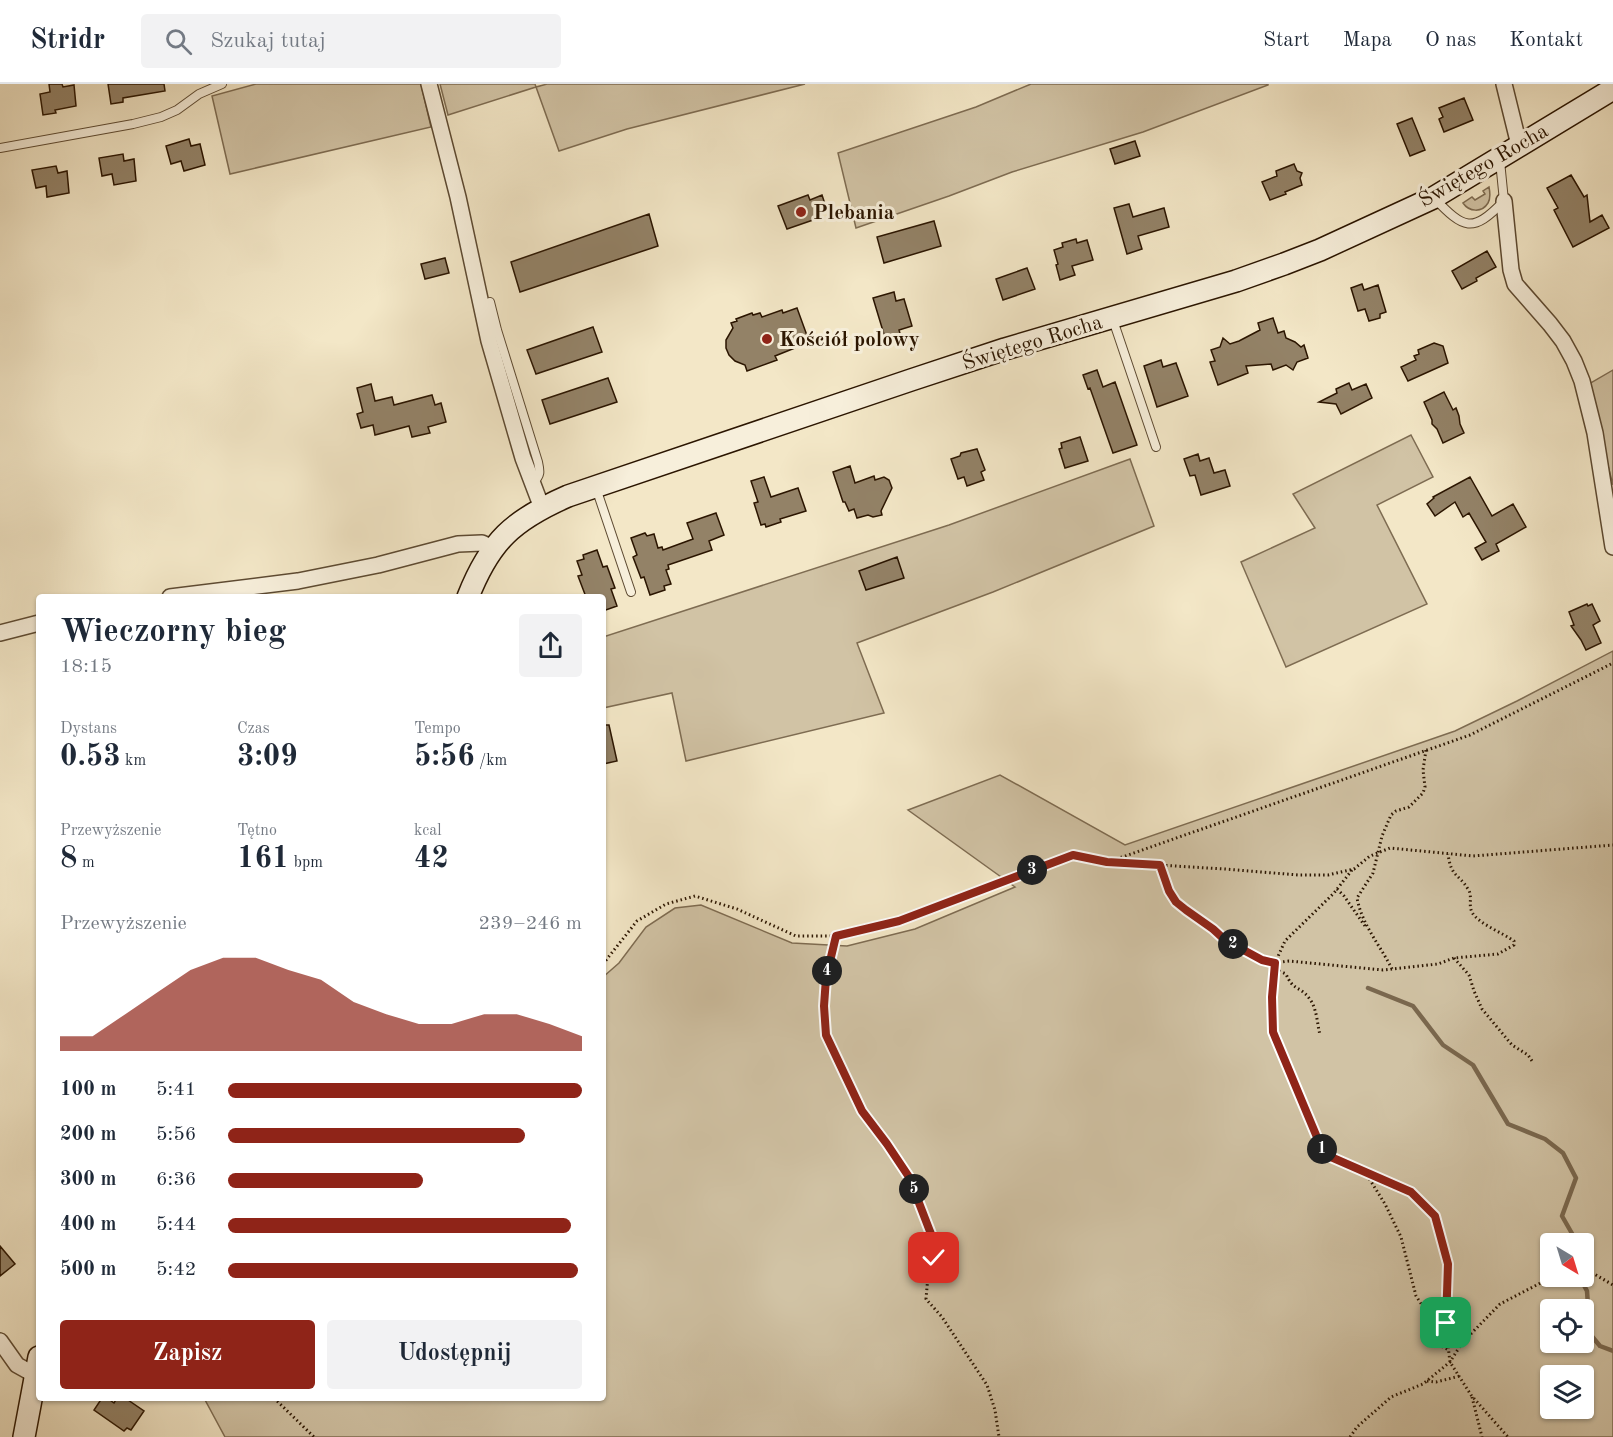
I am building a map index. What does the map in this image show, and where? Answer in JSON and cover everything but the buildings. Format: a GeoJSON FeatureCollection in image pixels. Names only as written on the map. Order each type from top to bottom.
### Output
{"type":"FeatureCollection","features":[{"type":"Feature","properties":{"kind":"street"},"geometry":{"type":"LineString","coordinates":[[429,84],[458,197],[489,341],[523,458],[542,507]]}},
{"type":"Feature","properties":{"kind":"street"},"geometry":{"type":"LineString","coordinates":[[1504,84],[1519,145]]}},
{"type":"Feature","properties":{"kind":"street","name":"Świętego Rocha"},"geometry":{"type":"LineString","coordinates":[[469,594],[493,548],[516,525],[542,507],[568,496],[921,376],[1236,281],[1320,250],[1433,198],[1613,89]]}},
{"type":"Feature","properties":{"kind":"street"},"geometry":{"type":"LineString","coordinates":[[1504,201],[1511,270],[1515,284],[1563,341],[1582,381],[1595,433],[1613,547]]}},
{"type":"Feature","properties":{"kind":"street"},"geometry":{"type":"LineString","coordinates":[[193,594],[309,579],[378,566],[458,544],[482,543],[493,548]]}},
{"type":"Feature","properties":{"kind":"street"},"geometry":{"type":"LineString","coordinates":[[0,633],[36,624]]}},
{"type":"Feature","properties":{"kind":"street"},"geometry":{"type":"LineString","coordinates":[[0,1341],[17,1365],[36,1366]]}},
{"type":"Feature","properties":{"kind":"street"},"geometry":{"type":"LineString","coordinates":[[24,1437],[36,1371]]}},
{"type":"Feature","properties":{"kind":"lane"},"geometry":{"type":"LineString","coordinates":[[0,148],[160,117],[177,110],[199,94],[222,84]]}},
{"type":"Feature","properties":{"kind":"lane"},"geometry":{"type":"LineString","coordinates":[[1433,198],[1452,217],[1463,224],[1474,224],[1489,217],[1504,201],[1499,157]]}},
{"type":"Feature","properties":{"kind":"lane"},"geometry":{"type":"LineString","coordinates":[[490,302],[538,462],[540,473],[533,483]]}},
{"type":"Feature","properties":{"kind":"lane"},"geometry":{"type":"LineString","coordinates":[[1113,318],[1156,447]]}},
{"type":"Feature","properties":{"kind":"lane"},"geometry":{"type":"LineString","coordinates":[[595,487],[631,592]]}},
{"type":"Feature","properties":{"kind":"path"},"geometry":{"type":"LineString","coordinates":[[1107,862],[1470,735],[1613,663]]}},
{"type":"Feature","properties":{"kind":"path"},"geometry":{"type":"LineString","coordinates":[[1368,930],[1357,898],[1373,873],[1377,854],[1391,815],[1409,807],[1423,793],[1426,750]]}},
{"type":"Feature","properties":{"kind":"path"},"geometry":{"type":"LineString","coordinates":[[1508,1437],[1471,1395],[1450,1362],[1446,1323],[1448,1264],[1435,1216],[1411,1192],[1324,1154],[1273,1032],[1272,997],[1275,963],[1285,941],[1354,869],[1370,856],[1390,848],[1473,856],[1613,845]]}},
{"type":"Feature","properties":{"kind":"path"},"geometry":{"type":"LineString","coordinates":[[1160,865],[1169,891],[1176,902],[1225,940],[1262,960],[1275,963],[1289,961],[1383,970],[1438,964],[1454,958],[1498,954],[1514,945],[1514,941],[1506,935],[1475,918],[1471,910],[1471,895],[1468,888],[1452,870],[1448,854]]}},
{"type":"Feature","properties":{"kind":"path"},"geometry":{"type":"LineString","coordinates":[[606,960],[637,921],[666,904],[695,896],[737,909],[796,936],[836,936],[899,921],[1073,855],[1107,862],[1298,876],[1328,875],[1354,869]]}},
{"type":"Feature","properties":{"kind":"path"},"geometry":{"type":"LineString","coordinates":[[1337,889],[1368,930],[1392,969]]}},
{"type":"Feature","properties":{"kind":"path"},"geometry":{"type":"LineString","coordinates":[[836,936],[826,978],[824,1006],[826,1035],[862,1111],[909,1177],[931,1234],[934,1258],[928,1276],[926,1299],[942,1317],[987,1385],[995,1410],[999,1437]]}},
{"type":"Feature","properties":{"kind":"path"},"geometry":{"type":"LineString","coordinates":[[1454,958],[1469,975],[1482,1010],[1512,1045],[1528,1055],[1532,1061]]}},
{"type":"Feature","properties":{"kind":"path"},"geometry":{"type":"LineString","coordinates":[[1275,969],[1286,974],[1290,984],[1309,998],[1314,1006],[1320,1035]]}},
{"type":"Feature","properties":{"kind":"path"},"geometry":{"type":"LineString","coordinates":[[1366,1173],[1401,1237],[1416,1296],[1430,1317],[1437,1340],[1441,1346],[1449,1350]]}},
{"type":"Feature","properties":{"kind":"path"},"geometry":{"type":"LineString","coordinates":[[1594,1274],[1613,1285]]}},
{"type":"Feature","properties":{"kind":"path"},"geometry":{"type":"LineString","coordinates":[[1350,1437],[1357,1426],[1391,1397],[1423,1384],[1450,1362],[1462,1343],[1500,1304],[1540,1283]]}},
{"type":"Feature","properties":{"kind":"path"},"geometry":{"type":"LineString","coordinates":[[1446,1323],[1458,1332],[1469,1336]]}},
{"type":"Feature","properties":{"kind":"path"},"geometry":{"type":"LineString","coordinates":[[1427,1381],[1436,1382],[1460,1377]]}},
{"type":"Feature","properties":{"kind":"path"},"geometry":{"type":"LineString","coordinates":[[1471,1395],[1482,1437]]}},
{"type":"Feature","properties":{"kind":"path"},"geometry":{"type":"LineString","coordinates":[[277,1401],[314,1437]]}},
{"type":"Feature","properties":{"kind":"shaded area"},"geometry":{"type":"Polygon","coordinates":[[[256,84],[421,84],[431,127],[230,174],[212,96],[256,84]]]}},
{"type":"Feature","properties":{"kind":"shaded area"},"geometry":{"type":"Polygon","coordinates":[[[440,84],[535,84],[536,87],[448,115],[440,84]]]}},
{"type":"Feature","properties":{"kind":"shaded area"},"geometry":{"type":"Polygon","coordinates":[[[547,84],[805,84],[627,129],[559,151],[536,87],[547,84]]]}},
{"type":"Feature","properties":{"kind":"shaded area"},"geometry":{"type":"Polygon","coordinates":[[[1031,84],[1268,85],[1143,132],[1012,172],[856,228],[838,153],[976,107],[1031,84]]]}},
{"type":"Feature","properties":{"kind":"shaded area"},"geometry":{"type":"Polygon","coordinates":[[[1489,187],[1490,199],[1479,210],[1472,210],[1463,203],[1472,197],[1475,200],[1485,194],[1483,191],[1489,187]]]}},
{"type":"Feature","properties":{"kind":"shaded area"},"geometry":{"type":"Polygon","coordinates":[[[1613,370],[1613,485],[1587,385],[1613,370]]]}},
{"type":"Feature","properties":{"kind":"shaded area"},"geometry":{"type":"Polygon","coordinates":[[[1411,435],[1433,477],[1377,505],[1427,604],[1286,667],[1241,562],[1315,528],[1293,494],[1411,435]]]}},
{"type":"Feature","properties":{"kind":"shaded area"},"geometry":{"type":"Polygon","coordinates":[[[1130,459],[1154,526],[993,592],[857,643],[884,713],[686,761],[672,693],[606,707],[606,636],[949,525],[1130,459]]]}},
{"type":"Feature","properties":{"kind":"shaded area"},"geometry":{"type":"Polygon","coordinates":[[[1613,651],[1613,1437],[225,1437],[206,1401],[606,1401],[606,974],[619,963],[646,927],[675,908],[701,905],[792,943],[847,946],[915,929],[1015,887],[908,810],[1000,775],[1125,845],[1455,731],[1613,651]]]}},
{"type":"Feature","properties":{"kind":"waterway"},"geometry":{"type":"LineString","coordinates":[[1368,988],[1413,1006],[1443,1045],[1473,1065],[1508,1124],[1545,1139],[1563,1153],[1576,1178],[1562,1216],[1572,1233]]}},
{"type":"Feature","properties":{"kind":"waterway"},"geometry":{"type":"LineString","coordinates":[[1585,1287],[1590,1334],[1600,1346],[1613,1351]]}},
{"type":"Feature","properties":{"kind":"place","name":"Plebania"},"geometry":{"type":"Point","coordinates":[801,212]}},
{"type":"Feature","properties":{"kind":"place","name":"Kościół polowy"},"geometry":{"type":"Point","coordinates":[767,339]}},
{"type":"Feature","properties":{"kind":"route"},"geometry":{"type":"LineString","coordinates":[[934,1258],[931,1234],[909,1177],[862,1111],[826,1035],[824,1006],[826,978],[836,936],[899,921],[1073,855],[1107,862],[1160,865],[1164,880],[1176,902],[1225,940],[1262,960],[1275,963],[1272,997],[1273,1032],[1324,1154],[1411,1192],[1435,1216],[1448,1264],[1446,1323]]}}]}
